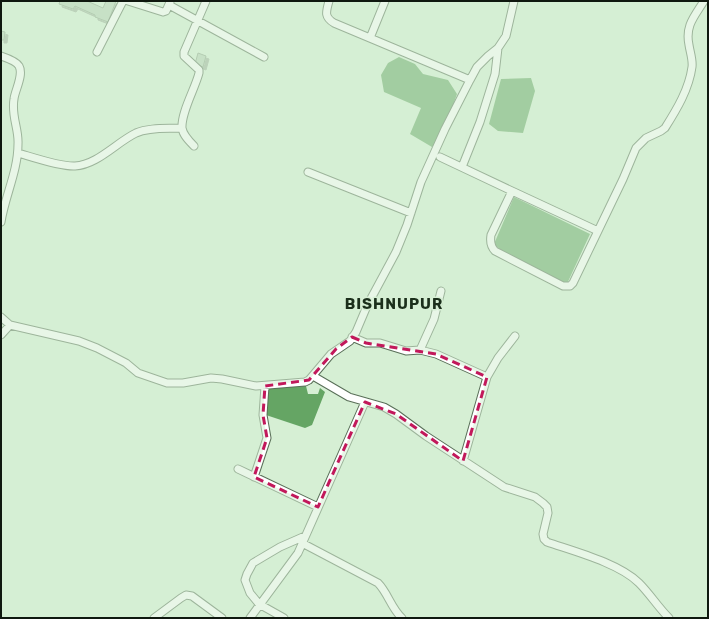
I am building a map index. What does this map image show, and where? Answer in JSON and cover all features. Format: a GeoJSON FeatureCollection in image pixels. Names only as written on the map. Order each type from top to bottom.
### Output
{"type":"FeatureCollection","features":[{"type":"Feature","properties":{"kind":"street"},"geometry":{"type":"LineString","coordinates":[[97,52],[123,1]]}},
{"type":"Feature","properties":{"kind":"street"},"geometry":{"type":"LineString","coordinates":[[128,1],[160,12],[166,11],[170,3],[198,21],[264,57]]}},
{"type":"Feature","properties":{"kind":"street"},"geometry":{"type":"LineString","coordinates":[[194,146],[184,134],[182,128],[187,106],[199,73],[198,70],[184,56],[186,46],[206,1]]}},
{"type":"Feature","properties":{"kind":"street"},"geometry":{"type":"LineString","coordinates":[[329,1],[327,15],[328,19],[334,23],[470,80]]}},
{"type":"Feature","properties":{"kind":"street"},"geometry":{"type":"LineString","coordinates":[[370,38],[385,1]]}},
{"type":"Feature","properties":{"kind":"street"},"geometry":{"type":"LineString","coordinates":[[1,317],[10,325],[79,341],[97,348],[126,363],[138,373],[167,383],[183,383],[211,378],[250,385],[265,386],[305,382],[313,376],[331,354],[350,341],[396,252],[421,182],[445,129],[470,80],[480,64],[498,48],[506,36],[514,1]]}},
{"type":"Feature","properties":{"kind":"street"},"geometry":{"type":"LineString","coordinates":[[512,191],[491,235],[491,247],[495,251],[563,286],[570,286],[574,282],[623,180],[636,148],[646,138],[661,132],[665,128],[683,95],[690,80],[693,64],[687,37],[688,27],[704,1]]}},
{"type":"Feature","properties":{"kind":"street"},"geometry":{"type":"LineString","coordinates":[[462,167],[480,122],[495,74],[498,48]]}},
{"type":"Feature","properties":{"kind":"street"},"geometry":{"type":"LineString","coordinates":[[1,56],[18,65],[20,69],[13,108],[14,121],[19,143],[18,153],[15,170],[4,193],[1,222]]}},
{"type":"Feature","properties":{"kind":"street"},"geometry":{"type":"LineString","coordinates":[[18,153],[66,166],[76,166],[104,155],[114,146],[138,132],[145,130],[182,128]]}},
{"type":"Feature","properties":{"kind":"street"},"geometry":{"type":"LineString","coordinates":[[440,157],[598,231]]}},
{"type":"Feature","properties":{"kind":"street"},"geometry":{"type":"LineString","coordinates":[[308,172],[411,213]]}},
{"type":"Feature","properties":{"kind":"street"},"geometry":{"type":"LineString","coordinates":[[420,350],[434,319],[441,291]]}},
{"type":"Feature","properties":{"kind":"street"},"geometry":{"type":"LineString","coordinates":[[1,334],[10,325]]}},
{"type":"Feature","properties":{"kind":"street"},"geometry":{"type":"LineString","coordinates":[[463,461],[487,377],[495,363],[515,336]]}},
{"type":"Feature","properties":{"kind":"street"},"geometry":{"type":"LineString","coordinates":[[352,337],[366,343],[380,343],[406,351],[420,350],[436,354],[487,377]]}},
{"type":"Feature","properties":{"kind":"street"},"geometry":{"type":"LineString","coordinates":[[313,376],[349,397],[384,408],[396,414],[463,461],[504,487],[535,497],[547,507],[548,513],[543,534],[544,539],[547,542],[595,558],[629,575],[638,582],[659,609],[669,618]]}},
{"type":"Feature","properties":{"kind":"street"},"geometry":{"type":"LineString","coordinates":[[254,477],[267,438],[263,415],[265,386]]}},
{"type":"Feature","properties":{"kind":"street"},"geometry":{"type":"LineString","coordinates":[[250,618],[298,553],[365,402]]}},
{"type":"Feature","properties":{"kind":"street"},"geometry":{"type":"LineString","coordinates":[[238,469],[318,507]]}},
{"type":"Feature","properties":{"kind":"street"},"geometry":{"type":"LineString","coordinates":[[284,618],[260,604],[250,593],[246,586],[245,580],[250,567],[280,547],[304,540],[378,582],[384,589],[396,613],[402,618]]}},
{"type":"Feature","properties":{"kind":"street"},"geometry":{"type":"LineString","coordinates":[[154,618],[186,595],[192,596],[222,618]]}},
{"type":"Feature","properties":{"kind":"highlighted area"},"geometry":{"type":"Polygon","coordinates":[[[352,337],[366,343],[436,354],[487,377],[463,461],[396,414],[365,402],[318,507],[254,477],[267,438],[263,415],[265,386],[309,380],[336,349],[352,337]]]}},
{"type":"Feature","properties":{"kind":"shaded area"},"geometry":{"type":"Polygon","coordinates":[[[399,57],[415,64],[423,74],[448,80],[457,94],[443,134],[432,147],[410,134],[421,108],[384,92],[381,75],[388,63],[399,57]]]}},
{"type":"Feature","properties":{"kind":"shaded area"},"geometry":{"type":"Polygon","coordinates":[[[531,78],[535,91],[523,133],[498,131],[489,124],[501,79],[531,78]]]}},
{"type":"Feature","properties":{"kind":"shaded area"},"geometry":{"type":"Polygon","coordinates":[[[514,197],[590,234],[566,286],[510,258],[494,244],[514,197]]]}},
{"type":"Feature","properties":{"kind":"shaded area"},"geometry":{"type":"Polygon","coordinates":[[[306,386],[308,394],[318,394],[320,388],[325,392],[312,425],[305,428],[266,415],[269,388],[306,386]]]}},
{"type":"Feature","properties":{"kind":"building"},"geometry":{"type":"Polygon","coordinates":[[[60,1],[87,1],[103,8],[106,1],[116,1],[108,22],[75,6],[73,9],[59,4],[60,1]]]}},
{"type":"Feature","properties":{"kind":"building"},"geometry":{"type":"Polygon","coordinates":[[[1,31],[5,32],[4,40],[1,40],[1,31]]]}},
{"type":"Feature","properties":{"kind":"building"},"geometry":{"type":"Polygon","coordinates":[[[198,53],[206,56],[203,67],[195,64],[198,53]]]}},
{"type":"Feature","properties":{"kind":"district","name":"BISHNUPUR"},"geometry":{"type":"Point","coordinates":[394,304]}}]}
